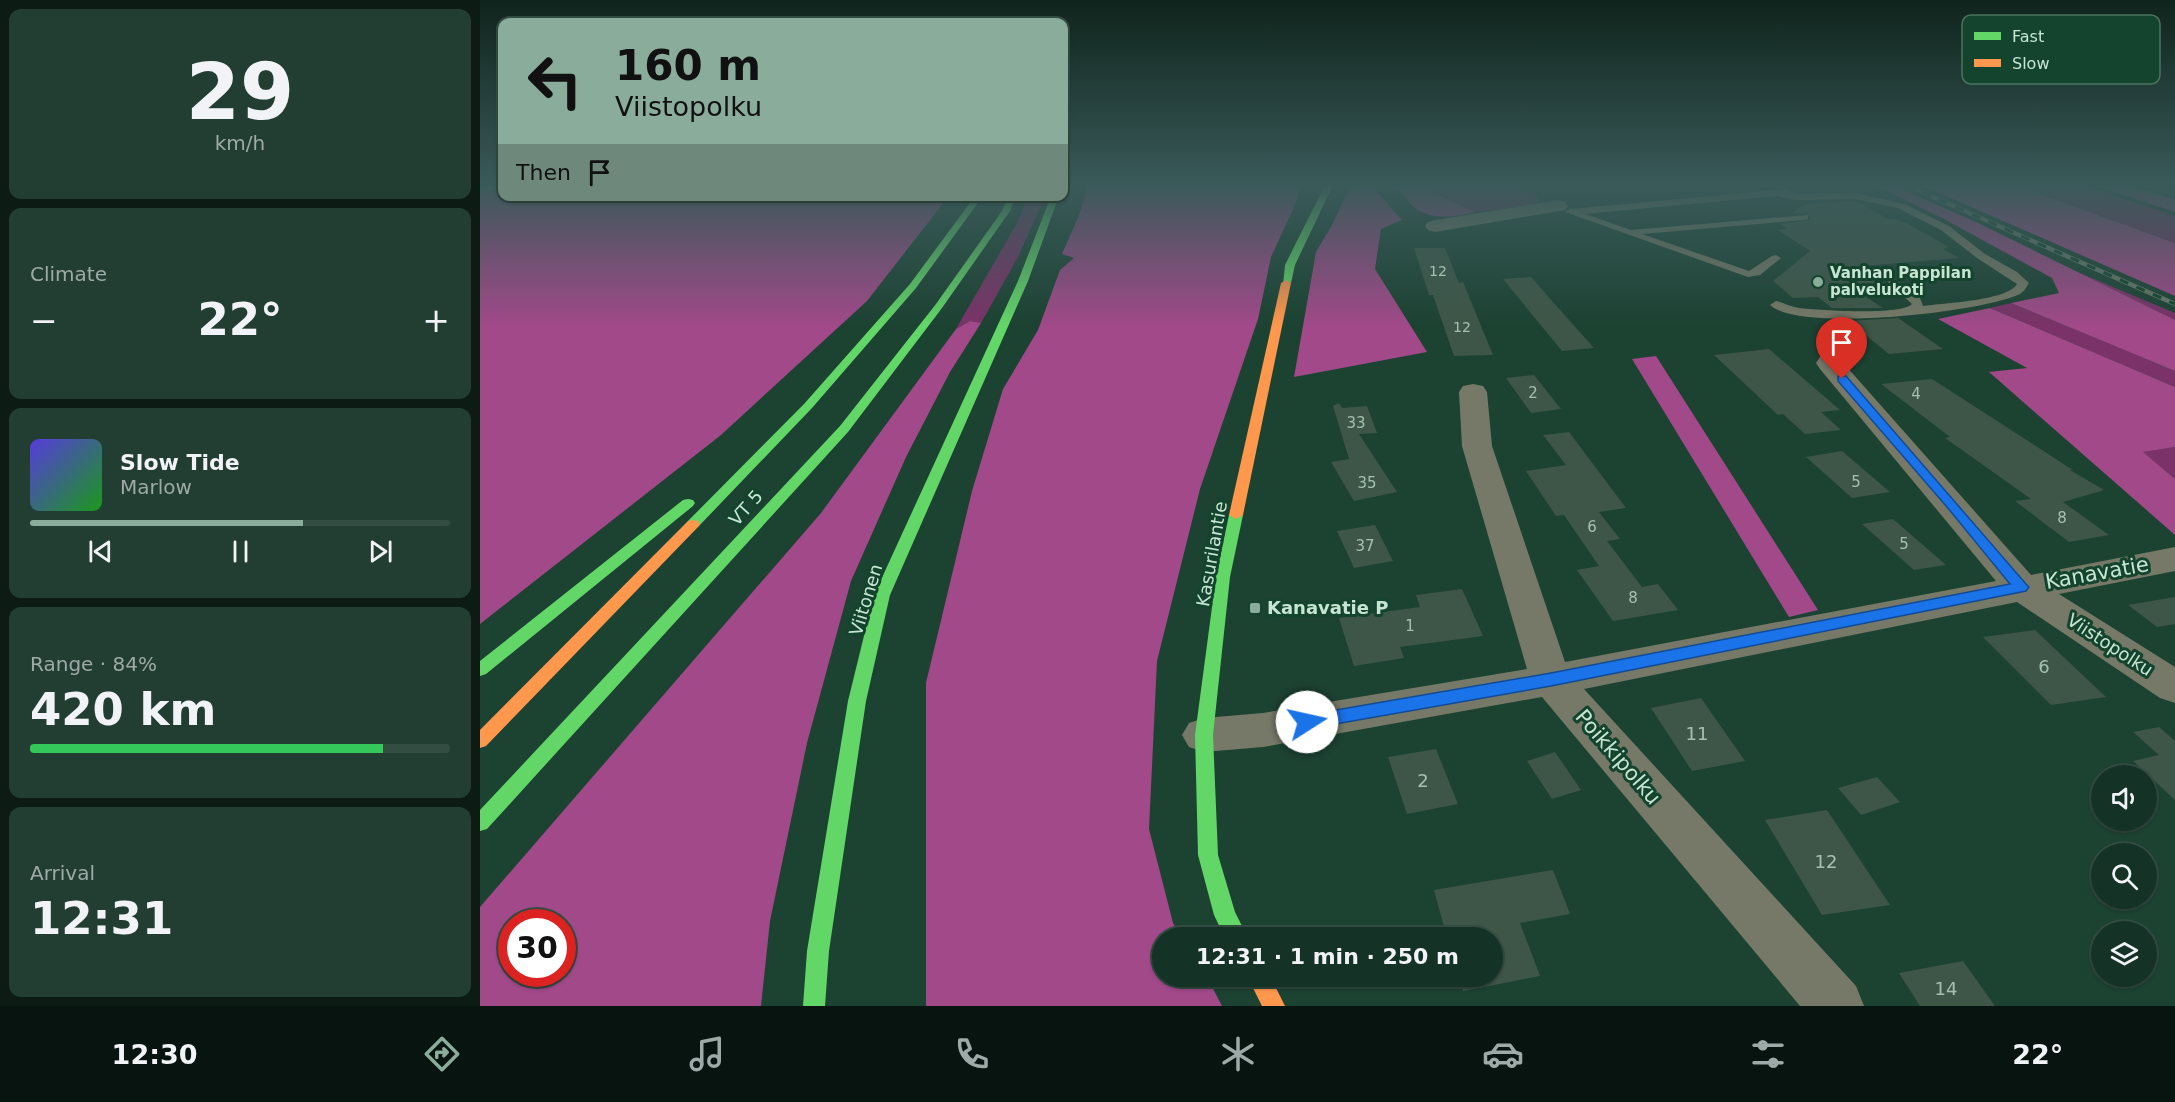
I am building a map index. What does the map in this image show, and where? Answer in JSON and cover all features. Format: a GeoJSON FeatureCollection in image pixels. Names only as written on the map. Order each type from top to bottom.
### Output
{"type":"FeatureCollection","features":[{"type":"Feature","properties":{"kind":"main road","name":"VT 5"},"geometry":{"type":"LineString","coordinates":[[480,741],[808,406],[913,286],[953,232]]}},
{"type":"Feature","properties":{"kind":"main road","name":"VT 5"},"geometry":{"type":"LineString","coordinates":[[480,823],[844,429],[939,306],[992,232]]}},
{"type":"Feature","properties":{"kind":"main road","name":"Viitonen"},"geometry":{"type":"LineString","coordinates":[[814,1006],[818,951],[857,701],[882,595],[1023,281],[1041,232]]}},
{"type":"Feature","properties":{"kind":"main road","name":"Kasurilantie"},"geometry":{"type":"LineString","coordinates":[[1231,927],[1225,915],[1208,855],[1204,735],[1223,577],[1290,265],[1306,232]]}},
{"type":"Feature","properties":{"kind":"main road"},"geometry":{"type":"LineString","coordinates":[[716,481],[808,406]]}},
{"type":"Feature","properties":{"kind":"main road"},"geometry":{"type":"LineString","coordinates":[[480,670],[698,496]]}},
{"type":"Feature","properties":{"kind":"main road"},"geometry":{"type":"LineString","coordinates":[[1264,987],[1275,1006]]}},
{"type":"Feature","properties":{"kind":"street","name":"Viistopolku"},"geometry":{"type":"LineString","coordinates":[[1829,363],[2021,587],[2175,687]]}},
{"type":"Feature","properties":{"kind":"street","name":"Poikkipolku"},"geometry":{"type":"LineString","coordinates":[[1473,392],[1477,446],[1551,680],[1836,1006]]}},
{"type":"Feature","properties":{"kind":"street","name":"Kanavatie"},"geometry":{"type":"LineString","coordinates":[[1204,735],[1263,730],[1551,680],[2021,587],[2175,559]]}},
{"type":"Feature","properties":{"kind":"lane"},"geometry":{"type":"LineString","coordinates":[[1628,232],[1748,274],[1756,273],[1776,258]]}},
{"type":"Feature","properties":{"kind":"lane"},"geometry":{"type":"LineString","coordinates":[[1776,305],[1795,311],[1838,315],[1913,310],[1990,301],[2019,290],[2023,283],[2013,273],[1982,256],[1951,232]]}},
{"type":"Feature","properties":{"kind":"lane"},"geometry":{"type":"LineString","coordinates":[[1894,282],[1916,301],[1918,305],[1913,310]]}},
{"type":"Feature","properties":{"kind":"shaded area"},"geometry":{"type":"Polygon","coordinates":[[[480,232],[921,232],[867,301],[721,435],[480,624],[480,232]]]}},
{"type":"Feature","properties":{"kind":"shaded area"},"geometry":{"type":"Polygon","coordinates":[[[1012,232],[1029,232],[981,323],[970,321],[956,329],[1012,232]]]}},
{"type":"Feature","properties":{"kind":"shaded area"},"geometry":{"type":"Polygon","coordinates":[[[1072,232],[1283,232],[1271,257],[1258,319],[1200,489],[1157,661],[1149,829],[1176,927],[1152,927],[1152,987],[1212,987],[1222,1006],[926,1006],[926,683],[972,491],[1003,389],[1038,330],[1060,270],[1074,258],[1062,254],[1072,232]]]}},
{"type":"Feature","properties":{"kind":"shaded area"},"geometry":{"type":"Polygon","coordinates":[[[1328,232],[1381,232],[1375,269],[1427,352],[1294,377],[1316,252],[1328,232]]]}},
{"type":"Feature","properties":{"kind":"shaded area"},"geometry":{"type":"Polygon","coordinates":[[[1968,232],[1996,232],[2175,320],[2175,371],[2011,303],[2059,293],[2052,278],[1968,232]]]}},
{"type":"Feature","properties":{"kind":"shaded area"},"geometry":{"type":"Polygon","coordinates":[[[2028,232],[2145,232],[2175,243],[2175,296],[2028,232]]]}},
{"type":"Feature","properties":{"kind":"shaded area"},"geometry":{"type":"Polygon","coordinates":[[[2145,232],[2175,232],[2175,243],[2145,232]]]}},
{"type":"Feature","properties":{"kind":"shaded area"},"geometry":{"type":"Polygon","coordinates":[[[2061,265],[2175,313],[2175,320],[2061,265]]]}},
{"type":"Feature","properties":{"kind":"shaded area"},"geometry":{"type":"Polygon","coordinates":[[[2011,303],[2175,371],[2175,387],[1990,308],[2011,303]]]}},
{"type":"Feature","properties":{"kind":"shaded area"},"geometry":{"type":"Polygon","coordinates":[[[1990,308],[2175,387],[2175,447],[2143,452],[2175,479],[2175,535],[1989,372],[2027,368],[1938,319],[1990,308]]]}},
{"type":"Feature","properties":{"kind":"shaded area"},"geometry":{"type":"Polygon","coordinates":[[[970,321],[981,323],[950,372],[906,457],[851,581],[807,743],[770,921],[761,1006],[480,1006],[480,907],[821,513],[956,329],[970,321]]]}},
{"type":"Feature","properties":{"kind":"shaded area"},"geometry":{"type":"Polygon","coordinates":[[[1656,356],[1818,610],[1789,617],[1632,359],[1656,356]]]}},
{"type":"Feature","properties":{"kind":"shaded area"},"geometry":{"type":"Polygon","coordinates":[[[2175,447],[2175,479],[2142,452],[2175,447]]]}},
{"type":"Feature","properties":{"kind":"building"},"geometry":{"type":"Polygon","coordinates":[[[1781,232],[1922,232],[1949,247],[1943,249],[1959,258],[1863,266],[1897,293],[1863,295],[1883,308],[1832,308],[1818,297],[1793,298],[1773,281],[1810,251],[1781,232]]]}},
{"type":"Feature","properties":{"kind":"building"},"geometry":{"type":"Polygon","coordinates":[[[1414,248],[1445,248],[1459,283],[1463,282],[1493,355],[1454,356],[1433,295],[1429,295],[1414,248]]]}},
{"type":"Feature","properties":{"kind":"building"},"geometry":{"type":"Polygon","coordinates":[[[1531,277],[1594,348],[1562,351],[1503,279],[1531,277]]]}},
{"type":"Feature","properties":{"kind":"building"},"geometry":{"type":"Polygon","coordinates":[[[1898,318],[1943,349],[1889,354],[1848,321],[1898,318]]]}},
{"type":"Feature","properties":{"kind":"building"},"geometry":{"type":"Polygon","coordinates":[[[1769,349],[1840,410],[1821,412],[1841,430],[1805,434],[1783,414],[1778,415],[1714,355],[1769,349]]]}},
{"type":"Feature","properties":{"kind":"building"},"geometry":{"type":"Polygon","coordinates":[[[1534,375],[1561,409],[1531,413],[1506,378],[1534,375]]]}},
{"type":"Feature","properties":{"kind":"building"},"geometry":{"type":"Polygon","coordinates":[[[1932,379],[2104,490],[2063,502],[2109,535],[2069,542],[2015,501],[2031,499],[1945,438],[1950,437],[1881,384],[1932,379]]]}},
{"type":"Feature","properties":{"kind":"building"},"geometry":{"type":"Polygon","coordinates":[[[1339,403],[1342,408],[1367,406],[1377,433],[1359,434],[1397,492],[1354,501],[1331,462],[1349,459],[1333,406],[1339,403]]]}},
{"type":"Feature","properties":{"kind":"building"},"geometry":{"type":"Polygon","coordinates":[[[1569,432],[1626,508],[1599,512],[1620,539],[1607,541],[1642,587],[1658,584],[1678,610],[1613,621],[1577,570],[1599,566],[1564,515],[1556,516],[1526,471],[1566,465],[1543,435],[1569,432]]]}},
{"type":"Feature","properties":{"kind":"building"},"geometry":{"type":"Polygon","coordinates":[[[1842,451],[1890,492],[1852,498],[1806,457],[1842,451]]]}},
{"type":"Feature","properties":{"kind":"building"},"geometry":{"type":"Polygon","coordinates":[[[1893,519],[1946,565],[1914,570],[1862,524],[1893,519]]]}},
{"type":"Feature","properties":{"kind":"building"},"geometry":{"type":"Polygon","coordinates":[[[1375,525],[1393,561],[1354,568],[1337,531],[1375,525]]]}},
{"type":"Feature","properties":{"kind":"building"},"geometry":{"type":"Polygon","coordinates":[[[1462,589],[1483,636],[1400,647],[1404,658],[1354,666],[1339,618],[1420,607],[1416,595],[1462,589]]]}},
{"type":"Feature","properties":{"kind":"building"},"geometry":{"type":"Polygon","coordinates":[[[2175,597],[2175,624],[2157,627],[2128,605],[2175,597]]]}},
{"type":"Feature","properties":{"kind":"building"},"geometry":{"type":"Polygon","coordinates":[[[2035,630],[2106,697],[2051,705],[1983,637],[2035,630]]]}},
{"type":"Feature","properties":{"kind":"building"},"geometry":{"type":"Polygon","coordinates":[[[1701,698],[1745,761],[1692,771],[1651,708],[1701,698]]]}},
{"type":"Feature","properties":{"kind":"building"},"geometry":{"type":"Polygon","coordinates":[[[2159,727],[2175,741],[2175,800],[2157,783],[2157,765],[2137,765],[2133,761],[2159,755],[2133,732],[2159,727]]]}},
{"type":"Feature","properties":{"kind":"building"},"geometry":{"type":"Polygon","coordinates":[[[1436,749],[1458,804],[1407,814],[1388,757],[1436,749]]]}},
{"type":"Feature","properties":{"kind":"building"},"geometry":{"type":"Polygon","coordinates":[[[1555,752],[1581,790],[1552,799],[1527,761],[1555,752]]]}},
{"type":"Feature","properties":{"kind":"building"},"geometry":{"type":"Polygon","coordinates":[[[1877,777],[1900,802],[1861,815],[1838,788],[1877,777]]]}},
{"type":"Feature","properties":{"kind":"building"},"geometry":{"type":"Polygon","coordinates":[[[1827,810],[1890,905],[1822,915],[1765,820],[1827,810]]]}},
{"type":"Feature","properties":{"kind":"building"},"geometry":{"type":"Polygon","coordinates":[[[1553,870],[1570,914],[1520,923],[1540,976],[1503,983],[1503,927],[1444,927],[1434,890],[1553,870]]]}},
{"type":"Feature","properties":{"kind":"building"},"geometry":{"type":"Polygon","coordinates":[[[1963,961],[1995,1006],[1920,1006],[1899,973],[1963,961]]]}},
{"type":"Feature","properties":{"kind":"building"},"geometry":{"type":"Polygon","coordinates":[[[1462,987],[1484,987],[1463,991],[1462,987]]]}},
{"type":"Feature","properties":{"kind":"railway"},"geometry":{"type":"LineString","coordinates":[[2012,232],[2175,304]]}},
{"type":"Feature","properties":{"kind":"traffic: fast"},"geometry":{"type":"LineString","coordinates":[[693,524],[808,406],[913,286],[953,232]]}},
{"type":"Feature","properties":{"kind":"traffic: fast"},"geometry":{"type":"LineString","coordinates":[[480,823],[844,429],[939,306],[991,232]]}},
{"type":"Feature","properties":{"kind":"traffic: fast"},"geometry":{"type":"LineString","coordinates":[[814,1006],[818,951],[857,701],[882,595],[1023,281],[1041,232]]}},
{"type":"Feature","properties":{"kind":"traffic: fast"},"geometry":{"type":"LineString","coordinates":[[1286,283],[1290,265],[1306,232]]}},
{"type":"Feature","properties":{"kind":"traffic: fast"},"geometry":{"type":"LineString","coordinates":[[480,670],[688,503]]}},
{"type":"Feature","properties":{"kind":"traffic: fast"},"geometry":{"type":"LineString","coordinates":[[1231,927],[1225,915],[1208,855],[1204,735],[1223,577],[1236,515]]}},
{"type":"Feature","properties":{"kind":"traffic: slow"},"geometry":{"type":"LineString","coordinates":[[1236,515],[1286,283]]}},
{"type":"Feature","properties":{"kind":"traffic: slow"},"geometry":{"type":"LineString","coordinates":[[480,741],[693,524]]}},
{"type":"Feature","properties":{"kind":"traffic: slow"},"geometry":{"type":"LineString","coordinates":[[1264,987],[1274,1006]]}},
{"type":"Feature","properties":{"kind":"place","name":"Vanhan Pappilan palvelukoti"},"geometry":{"type":"Point","coordinates":[1818,282]}},
{"type":"Feature","properties":{"kind":"place","name":"Kanavatie P"},"geometry":{"type":"Point","coordinates":[1255,608]}},
{"type":"Feature","properties":{"kind":"route"},"geometry":{"type":"LineString","coordinates":[[1307,722],[1551,680],[2021,587],[1952,504],[1842,379]]}}]}
